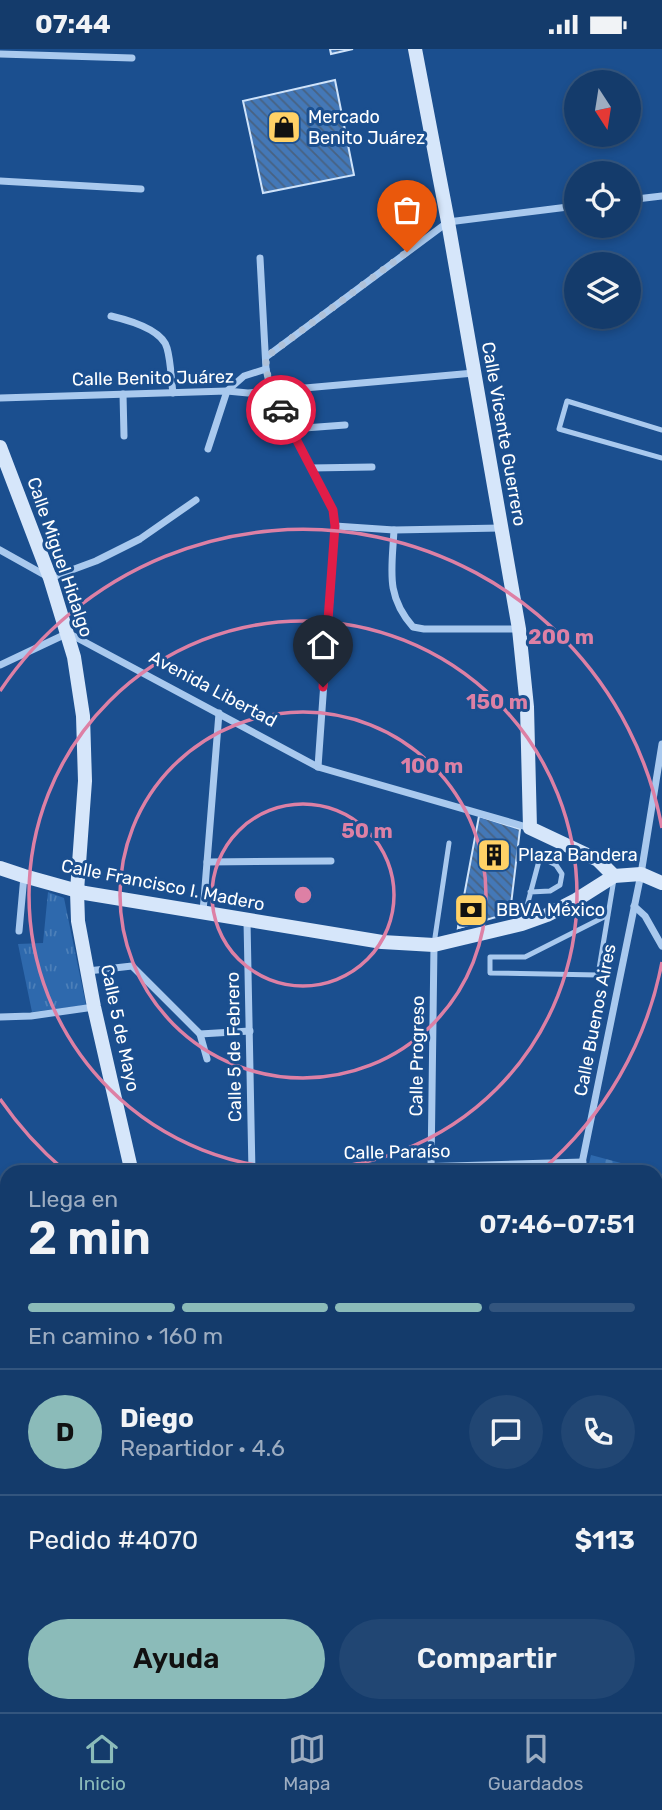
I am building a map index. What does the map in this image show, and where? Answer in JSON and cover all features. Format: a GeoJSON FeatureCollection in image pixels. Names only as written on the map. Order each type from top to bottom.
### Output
{"type":"FeatureCollection","features":[{"type":"Feature","properties":{"kind":"main road","name":"Calle Vicente Guerrero"},"geometry":{"type":"LineString","coordinates":[[415,49],[519,629],[527,707],[530,828]]}},
{"type":"Feature","properties":{"kind":"main road","name":"Calle Miguel Hidalgo"},"geometry":{"type":"LineString","coordinates":[[0,447],[50,578],[74,657],[83,716],[85,781],[77,891]]}},
{"type":"Feature","properties":{"kind":"main road","name":"Avenida Libertad"},"geometry":{"type":"LineString","coordinates":[[530,828],[598,860],[614,876]]}},
{"type":"Feature","properties":{"kind":"main road","name":"Calle Francisco I. Madero"},"geometry":{"type":"LineString","coordinates":[[0,867],[77,891],[382,942],[434,945],[522,924],[576,900],[614,876],[641,874]]}},
{"type":"Feature","properties":{"kind":"main road"},"geometry":{"type":"LineString","coordinates":[[641,874],[662,883]]}},
{"type":"Feature","properties":{"kind":"main road","name":"Calle 5 de Mayo"},"geometry":{"type":"LineString","coordinates":[[77,891],[78,921],[94,1007],[130,1165]]}},
{"type":"Feature","properties":{"kind":"street"},"geometry":{"type":"LineString","coordinates":[[0,54],[132,58]]}},
{"type":"Feature","properties":{"kind":"street"},"geometry":{"type":"LineString","coordinates":[[0,181],[141,189]]}},
{"type":"Feature","properties":{"kind":"street"},"geometry":{"type":"LineString","coordinates":[[641,198],[662,196]]}},
{"type":"Feature","properties":{"kind":"street"},"geometry":{"type":"LineString","coordinates":[[266,357],[448,222],[564,208]]}},
{"type":"Feature","properties":{"kind":"street"},"geometry":{"type":"LineString","coordinates":[[260,258],[266,369],[271,391],[333,510],[335,526],[318,767]]}},
{"type":"Feature","properties":{"kind":"street"},"geometry":{"type":"LineString","coordinates":[[111,316],[136,322],[160,337],[167,349],[173,393]]}},
{"type":"Feature","properties":{"kind":"street"},"geometry":{"type":"LineString","coordinates":[[208,449],[227,391],[244,376],[266,369]]}},
{"type":"Feature","properties":{"kind":"street","name":"Calle Benito Juárez"},"geometry":{"type":"LineString","coordinates":[[0,398],[227,391],[248,393],[474,373]]}},
{"type":"Feature","properties":{"kind":"street"},"geometry":{"type":"LineString","coordinates":[[123,394],[124,436]]}},
{"type":"Feature","properties":{"kind":"street"},"geometry":{"type":"LineString","coordinates":[[291,429],[345,425]]}},
{"type":"Feature","properties":{"kind":"street"},"geometry":{"type":"LineString","coordinates":[[311,468],[372,467]]}},
{"type":"Feature","properties":{"kind":"street"},"geometry":{"type":"LineString","coordinates":[[0,550],[50,578],[96,561],[140,539],[195,500]]}},
{"type":"Feature","properties":{"kind":"street"},"geometry":{"type":"LineString","coordinates":[[335,526],[394,530],[501,528]]}},
{"type":"Feature","properties":{"kind":"street"},"geometry":{"type":"LineString","coordinates":[[394,530],[391,587],[399,609],[413,627],[519,629]]}},
{"type":"Feature","properties":{"kind":"street"},"geometry":{"type":"LineString","coordinates":[[0,665],[68,633]]}},
{"type":"Feature","properties":{"kind":"street","name":"Avenida Libertad"},"geometry":{"type":"LineString","coordinates":[[68,633],[318,767],[530,828]]}},
{"type":"Feature","properties":{"kind":"street"},"geometry":{"type":"LineString","coordinates":[[203,912],[219,713]]}},
{"type":"Feature","properties":{"kind":"street","name":"Calle Buenos Aires"},"geometry":{"type":"LineString","coordinates":[[582,1165],[659,787],[662,744]]}},
{"type":"Feature","properties":{"kind":"street"},"geometry":{"type":"LineString","coordinates":[[207,862],[331,861]]}},
{"type":"Feature","properties":{"kind":"street"},"geometry":{"type":"LineString","coordinates":[[19,931],[24,876]]}},
{"type":"Feature","properties":{"kind":"street"},"geometry":{"type":"LineString","coordinates":[[634,906],[645,916],[662,946]]}},
{"type":"Feature","properties":{"kind":"street","name":"Calle 5 de Febrero"},"geometry":{"type":"LineString","coordinates":[[247,921],[252,1165]]}},
{"type":"Feature","properties":{"kind":"street","name":"Calle Progreso"},"geometry":{"type":"LineString","coordinates":[[431,1165],[434,945]]}},
{"type":"Feature","properties":{"kind":"street"},"geometry":{"type":"LineString","coordinates":[[88,971],[132,966],[200,1034],[207,1059]]}},
{"type":"Feature","properties":{"kind":"street"},"geometry":{"type":"LineString","coordinates":[[0,1017],[31,1016],[94,1007]]}},
{"type":"Feature","properties":{"kind":"street"},"geometry":{"type":"LineString","coordinates":[[200,1034],[250,1031]]}},
{"type":"Feature","properties":{"kind":"street","name":"Calle Paraíso"},"geometry":{"type":"LineString","coordinates":[[507,1165],[583,1162]]}},
{"type":"Feature","properties":{"kind":"lane"},"geometry":{"type":"LineString","coordinates":[[662,431],[567,401],[559,429],[662,458]]}},
{"type":"Feature","properties":{"kind":"lane"},"geometry":{"type":"LineString","coordinates":[[434,945],[449,843]]}},
{"type":"Feature","properties":{"kind":"lane"},"geometry":{"type":"LineString","coordinates":[[522,924],[530,892],[540,857],[556,865],[562,874],[560,885],[550,891],[530,892]]}},
{"type":"Feature","properties":{"kind":"lane"},"geometry":{"type":"LineString","coordinates":[[608,915],[525,957],[490,957],[491,973],[598,975],[608,915],[614,876]]}},
{"type":"Feature","properties":{"kind":"green space"},"geometry":{"type":"Polygon","coordinates":[[[48,892],[64,898],[86,1005],[32,1012],[18,944],[43,943],[48,892]]]}},
{"type":"Feature","properties":{"kind":"green space"},"geometry":{"type":"Polygon","coordinates":[[[591,1155],[628,1165],[589,1165],[591,1155]]]}},
{"type":"Feature","properties":{"kind":"building"},"geometry":{"type":"Polygon","coordinates":[[[330,49],[353,49],[331,54],[330,49]]]}},
{"type":"Feature","properties":{"kind":"building"},"geometry":{"type":"Polygon","coordinates":[[[335,80],[354,175],[263,193],[243,101],[335,80]]]}},
{"type":"Feature","properties":{"kind":"building","name":"Plaza Bandera"},"geometry":{"type":"Polygon","coordinates":[[[479,816],[520,829],[510,913],[458,928],[479,816]]]}},
{"type":"Feature","properties":{"kind":"building","name":"BBVA México"},"geometry":{"type":"Polygon","coordinates":[[[464,896],[483,899],[479,922],[458,928],[464,896]]]}},
{"type":"Feature","properties":{"kind":"way so far"},"geometry":{"type":"LineString","coordinates":[[281,410],[271,391],[266,357],[407,252]]}},
{"type":"Feature","properties":{"kind":"place","name":"Mercado Benito Juárez"},"geometry":{"type":"Point","coordinates":[284,127]}},
{"type":"Feature","properties":{"kind":"place","name":"Plaza Bandera"},"geometry":{"type":"Point","coordinates":[494,855]}},
{"type":"Feature","properties":{"kind":"place","name":"BBVA México"},"geometry":{"type":"Point","coordinates":[471,910]}},
{"type":"Feature","properties":{"kind":"route"},"geometry":{"type":"LineString","coordinates":[[281,410],[333,510],[335,526],[323,687]]}}]}
